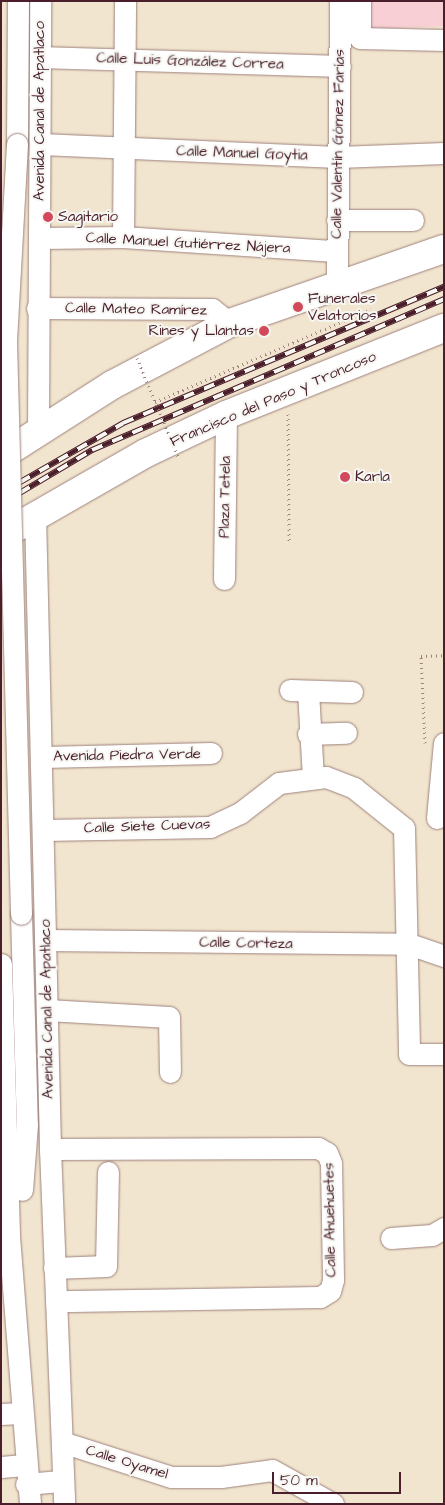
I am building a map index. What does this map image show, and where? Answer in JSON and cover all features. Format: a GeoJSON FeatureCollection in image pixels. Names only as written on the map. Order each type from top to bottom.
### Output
{"type":"FeatureCollection","features":[{"type":"Feature","properties":{"kind":"main road"},"geometry":{"type":"LineString","coordinates":[[1,456],[38,430],[230,323],[337,288],[444,249]]}},
{"type":"Feature","properties":{"kind":"main road","name":"Francisco del Paso y Troncoso"},"geometry":{"type":"LineString","coordinates":[[1,536],[35,515],[226,415],[444,328]]}},
{"type":"Feature","properties":{"kind":"street"},"geometry":{"type":"LineString","coordinates":[[12,1281],[23,1252],[22,1162],[27,1125],[6,340],[17,144],[18,1]]}},
{"type":"Feature","properties":{"kind":"street","name":"Avenida Canal de Apatlaco"},"geometry":{"type":"LineString","coordinates":[[38,430],[35,375],[40,238],[40,1]]}},
{"type":"Feature","properties":{"kind":"street"},"geometry":{"type":"LineString","coordinates":[[124,237],[125,1]]}},
{"type":"Feature","properties":{"kind":"street","name":"Calle Valentín Gómez Farías"},"geometry":{"type":"LineString","coordinates":[[337,288],[340,1]]}},
{"type":"Feature","properties":{"kind":"street","name":"Calle Valentín Gómez Farías"},"geometry":{"type":"LineString","coordinates":[[360,1],[360,38],[444,40]]}},
{"type":"Feature","properties":{"kind":"street","name":"Calle Luis González Correa"},"geometry":{"type":"LineString","coordinates":[[40,57],[340,66]]}},
{"type":"Feature","properties":{"kind":"street","name":"Calle Manuel Goytia"},"geometry":{"type":"LineString","coordinates":[[41,144],[338,156],[444,153]]}},
{"type":"Feature","properties":{"kind":"street"},"geometry":{"type":"LineString","coordinates":[[337,220],[413,220]]}},
{"type":"Feature","properties":{"kind":"street","name":"Calle Manuel Gutiérrez Nájera"},"geometry":{"type":"LineString","coordinates":[[40,238],[124,237],[336,251]]}},
{"type":"Feature","properties":{"kind":"street","name":"Calle Mateo Ramírez"},"geometry":{"type":"LineString","coordinates":[[37,308],[212,309],[230,323]]}},
{"type":"Feature","properties":{"kind":"street"},"geometry":{"type":"LineString","coordinates":[[1,383],[23,386],[35,375]]}},
{"type":"Feature","properties":{"kind":"street","name":"Plaza Tetela"},"geometry":{"type":"LineString","coordinates":[[224,579],[226,415]]}},
{"type":"Feature","properties":{"kind":"street","name":"Avenida Canal de Apatlaco"},"geometry":{"type":"LineString","coordinates":[[35,515],[43,757],[50,1149],[64,1504]]}},
{"type":"Feature","properties":{"kind":"street"},"geometry":{"type":"LineString","coordinates":[[1,637],[17,630],[39,638]]}},
{"type":"Feature","properties":{"kind":"street"},"geometry":{"type":"LineString","coordinates":[[313,777],[308,734],[299,691],[352,692]]}},
{"type":"Feature","properties":{"kind":"street"},"geometry":{"type":"LineString","coordinates":[[308,734],[346,733]]}},
{"type":"Feature","properties":{"kind":"street"},"geometry":{"type":"LineString","coordinates":[[443,743],[440,819],[404,828],[409,1054],[444,1054]]}},
{"type":"Feature","properties":{"kind":"street","name":"Avenida Piedra Verde"},"geometry":{"type":"LineString","coordinates":[[43,757],[211,753]]}},
{"type":"Feature","properties":{"kind":"street","name":"Calle Siete Cuevas"},"geometry":{"type":"LineString","coordinates":[[44,830],[210,827],[240,813],[278,783],[326,776],[354,788],[404,828]]}},
{"type":"Feature","properties":{"kind":"street","name":"Calle Corteza"},"geometry":{"type":"LineString","coordinates":[[45,940],[408,944],[444,956]]}},
{"type":"Feature","properties":{"kind":"street"},"geometry":{"type":"LineString","coordinates":[[1,964],[5,1236],[12,1281],[9,1323],[11,1413],[27,1484]]}},
{"type":"Feature","properties":{"kind":"street"},"geometry":{"type":"LineString","coordinates":[[47,1010],[169,1017],[170,1072]]}},
{"type":"Feature","properties":{"kind":"street"},"geometry":{"type":"LineString","coordinates":[[27,1125],[35,1161],[43,1274],[56,1296]]}},
{"type":"Feature","properties":{"kind":"street","name":"Calle Ahuehuetes"},"geometry":{"type":"LineString","coordinates":[[50,1149],[318,1148],[327,1153],[331,1164],[332,1280],[330,1291],[320,1297],[56,1296]]}},
{"type":"Feature","properties":{"kind":"street"},"geometry":{"type":"LineString","coordinates":[[54,1268],[106,1266],[108,1172]]}},
{"type":"Feature","properties":{"kind":"street"},"geometry":{"type":"LineString","coordinates":[[391,1238],[432,1235],[444,1228]]}},
{"type":"Feature","properties":{"kind":"street","name":"Calle Oyamel"},"geometry":{"type":"LineString","coordinates":[[62,1442],[171,1477],[221,1477],[272,1470],[333,1504]]}},
{"type":"Feature","properties":{"kind":"street"},"geometry":{"type":"LineString","coordinates":[[1,1467],[27,1484],[63,1481]]}},
{"type":"Feature","properties":{"kind":"path"},"geometry":{"type":"LineString","coordinates":[[156,402],[371,309]]}},
{"type":"Feature","properties":{"kind":"path"},"geometry":{"type":"LineString","coordinates":[[137,358],[180,459]]}},
{"type":"Feature","properties":{"kind":"path"},"geometry":{"type":"LineString","coordinates":[[284,391],[289,541]]}},
{"type":"Feature","properties":{"kind":"path"},"geometry":{"type":"LineString","coordinates":[[443,743],[423,743],[421,656],[444,655]]}},
{"type":"Feature","properties":{"kind":"shaded area"},"geometry":{"type":"Polygon","coordinates":[[[371,1],[444,1],[444,26],[371,29],[371,1]]]}},
{"type":"Feature","properties":{"kind":"railway"},"geometry":{"type":"LineString","coordinates":[[1,493],[123,423],[444,287]]}},
{"type":"Feature","properties":{"kind":"railway"},"geometry":{"type":"LineString","coordinates":[[1,504],[92,450],[444,299]]}},
{"type":"Feature","properties":{"kind":"place","name":"Sagitario"},"geometry":{"type":"Point","coordinates":[48,217]}},
{"type":"Feature","properties":{"kind":"place","name":"Funerales Velatorios"},"geometry":{"type":"Point","coordinates":[298,307]}},
{"type":"Feature","properties":{"kind":"place","name":"Rines y Llantas"},"geometry":{"type":"Point","coordinates":[264,331]}},
{"type":"Feature","properties":{"kind":"place","name":"Karla"},"geometry":{"type":"Point","coordinates":[345,477]}}]}
